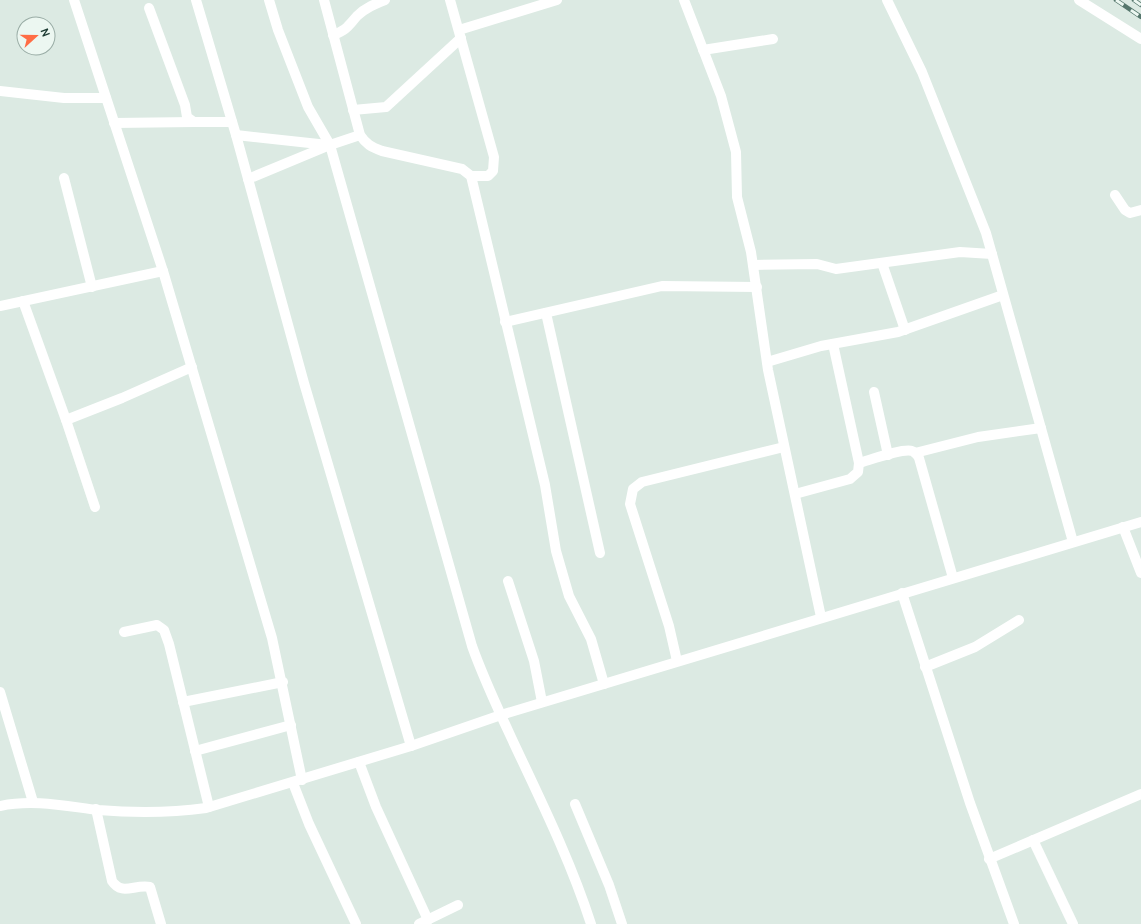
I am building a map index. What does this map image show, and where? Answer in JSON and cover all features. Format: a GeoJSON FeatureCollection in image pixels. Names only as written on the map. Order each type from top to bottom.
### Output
{"type":"FeatureCollection","features":[{"type":"Feature","properties":{"kind":"street"},"geometry":{"type":"LineString","coordinates":[[74,0],[163,271],[272,638],[283,682],[291,725],[297,781],[309,824],[356,924]]}},
{"type":"Feature","properties":{"kind":"street"},"geometry":{"type":"LineString","coordinates":[[196,0],[236,135],[304,383],[412,746]]}},
{"type":"Feature","properties":{"kind":"street"},"geometry":{"type":"LineString","coordinates":[[269,0],[278,30],[308,107],[330,145],[472,646],[483,678],[579,886],[591,924]]}},
{"type":"Feature","properties":{"kind":"street"},"geometry":{"type":"LineString","coordinates":[[324,0],[360,135],[370,147],[462,169],[471,176],[488,176],[493,171],[495,164],[450,0]]}},
{"type":"Feature","properties":{"kind":"street"},"geometry":{"type":"LineString","coordinates":[[333,35],[347,29],[358,16],[368,8],[385,0]]}},
{"type":"Feature","properties":{"kind":"street"},"geometry":{"type":"LineString","coordinates":[[353,110],[386,107],[460,34],[557,0]]}},
{"type":"Feature","properties":{"kind":"street"},"geometry":{"type":"LineString","coordinates":[[684,0],[721,96],[736,152],[737,197],[753,265],[767,362],[784,447],[822,618]]}},
{"type":"Feature","properties":{"kind":"street"},"geometry":{"type":"LineString","coordinates":[[887,0],[922,72],[983,226],[1074,542]]}},
{"type":"Feature","properties":{"kind":"street"},"geometry":{"type":"LineString","coordinates":[[1079,0],[1141,39]]}},
{"type":"Feature","properties":{"kind":"street"},"geometry":{"type":"LineString","coordinates":[[149,8],[187,117],[194,122]]}},
{"type":"Feature","properties":{"kind":"street"},"geometry":{"type":"LineString","coordinates":[[704,50],[773,39]]}},
{"type":"Feature","properties":{"kind":"street"},"geometry":{"type":"LineString","coordinates":[[0,91],[64,98],[106,98]]}},
{"type":"Feature","properties":{"kind":"street"},"geometry":{"type":"LineString","coordinates":[[114,123],[232,122]]}},
{"type":"Feature","properties":{"kind":"street"},"geometry":{"type":"LineString","coordinates":[[236,135],[330,145]]}},
{"type":"Feature","properties":{"kind":"street"},"geometry":{"type":"LineString","coordinates":[[248,179],[330,145],[360,135]]}},
{"type":"Feature","properties":{"kind":"street"},"geometry":{"type":"LineString","coordinates":[[471,176],[545,485],[561,568],[569,596],[591,639],[604,684]]}},
{"type":"Feature","properties":{"kind":"street"},"geometry":{"type":"LineString","coordinates":[[64,178],[92,287]]}},
{"type":"Feature","properties":{"kind":"street"},"geometry":{"type":"LineString","coordinates":[[1115,195],[1125,210],[1130,213],[1141,210]]}},
{"type":"Feature","properties":{"kind":"street"},"geometry":{"type":"LineString","coordinates":[[753,265],[817,264],[836,269],[960,252],[992,254]]}},
{"type":"Feature","properties":{"kind":"street"},"geometry":{"type":"LineString","coordinates":[[882,263],[905,330]]}},
{"type":"Feature","properties":{"kind":"street"},"geometry":{"type":"LineString","coordinates":[[0,306],[163,271]]}},
{"type":"Feature","properties":{"kind":"street"},"geometry":{"type":"LineString","coordinates":[[505,322],[662,286],[757,287]]}},
{"type":"Feature","properties":{"kind":"street"},"geometry":{"type":"LineString","coordinates":[[767,362],[833,344],[905,330],[1003,295]]}},
{"type":"Feature","properties":{"kind":"street"},"geometry":{"type":"LineString","coordinates":[[23,301],[66,420],[94,507]]}},
{"type":"Feature","properties":{"kind":"street"},"geometry":{"type":"LineString","coordinates":[[546,313],[600,553]]}},
{"type":"Feature","properties":{"kind":"street"},"geometry":{"type":"LineString","coordinates":[[795,494],[850,479],[858,472],[859,463],[833,344]]}},
{"type":"Feature","properties":{"kind":"street"},"geometry":{"type":"LineString","coordinates":[[66,420],[122,398],[192,367]]}},
{"type":"Feature","properties":{"kind":"street"},"geometry":{"type":"LineString","coordinates":[[874,392],[888,455]]}},
{"type":"Feature","properties":{"kind":"street"},"geometry":{"type":"LineString","coordinates":[[915,453],[978,437],[1041,428]]}},
{"type":"Feature","properties":{"kind":"street"},"geometry":{"type":"LineString","coordinates":[[677,662],[668,626],[630,504],[633,489],[642,482],[784,447]]}},
{"type":"Feature","properties":{"kind":"street"},"geometry":{"type":"LineString","coordinates":[[859,463],[911,450],[915,453],[919,458],[953,578]]}},
{"type":"Feature","properties":{"kind":"street"},"geometry":{"type":"LineString","coordinates":[[0,806],[33,802],[96,809],[152,812],[179,812],[209,807],[412,746],[542,702],[1141,522]]}},
{"type":"Feature","properties":{"kind":"street"},"geometry":{"type":"LineString","coordinates":[[1123,527],[1141,573]]}},
{"type":"Feature","properties":{"kind":"street"},"geometry":{"type":"LineString","coordinates":[[508,581],[534,661],[542,702]]}},
{"type":"Feature","properties":{"kind":"street"},"geometry":{"type":"LineString","coordinates":[[902,593],[925,667],[989,858],[1014,924]]}},
{"type":"Feature","properties":{"kind":"street"},"geometry":{"type":"LineString","coordinates":[[925,667],[975,647],[1019,620]]}},
{"type":"Feature","properties":{"kind":"street"},"geometry":{"type":"LineString","coordinates":[[124,632],[158,625],[164,630],[169,644],[209,807]]}},
{"type":"Feature","properties":{"kind":"street"},"geometry":{"type":"LineString","coordinates":[[183,702],[283,682]]}},
{"type":"Feature","properties":{"kind":"street"},"geometry":{"type":"LineString","coordinates":[[0,692],[33,802]]}},
{"type":"Feature","properties":{"kind":"street"},"geometry":{"type":"LineString","coordinates":[[195,750],[291,725]]}},
{"type":"Feature","properties":{"kind":"street"},"geometry":{"type":"LineString","coordinates":[[359,762],[423,922],[458,905]]}},
{"type":"Feature","properties":{"kind":"street"},"geometry":{"type":"LineString","coordinates":[[989,858],[1141,794]]}},
{"type":"Feature","properties":{"kind":"street"},"geometry":{"type":"LineString","coordinates":[[575,804],[612,893],[622,924]]}},
{"type":"Feature","properties":{"kind":"street"},"geometry":{"type":"LineString","coordinates":[[96,809],[112,881],[116,887],[121,890],[142,885],[150,887],[162,924]]}},
{"type":"Feature","properties":{"kind":"street"},"geometry":{"type":"LineString","coordinates":[[1033,840],[1073,924]]}},
{"type":"Feature","properties":{"kind":"railway"},"geometry":{"type":"LineString","coordinates":[[1116,0],[1141,17]]}},
{"type":"Feature","properties":{"kind":"railway"},"geometry":{"type":"LineString","coordinates":[[1134,0],[1141,5]]}}]}
